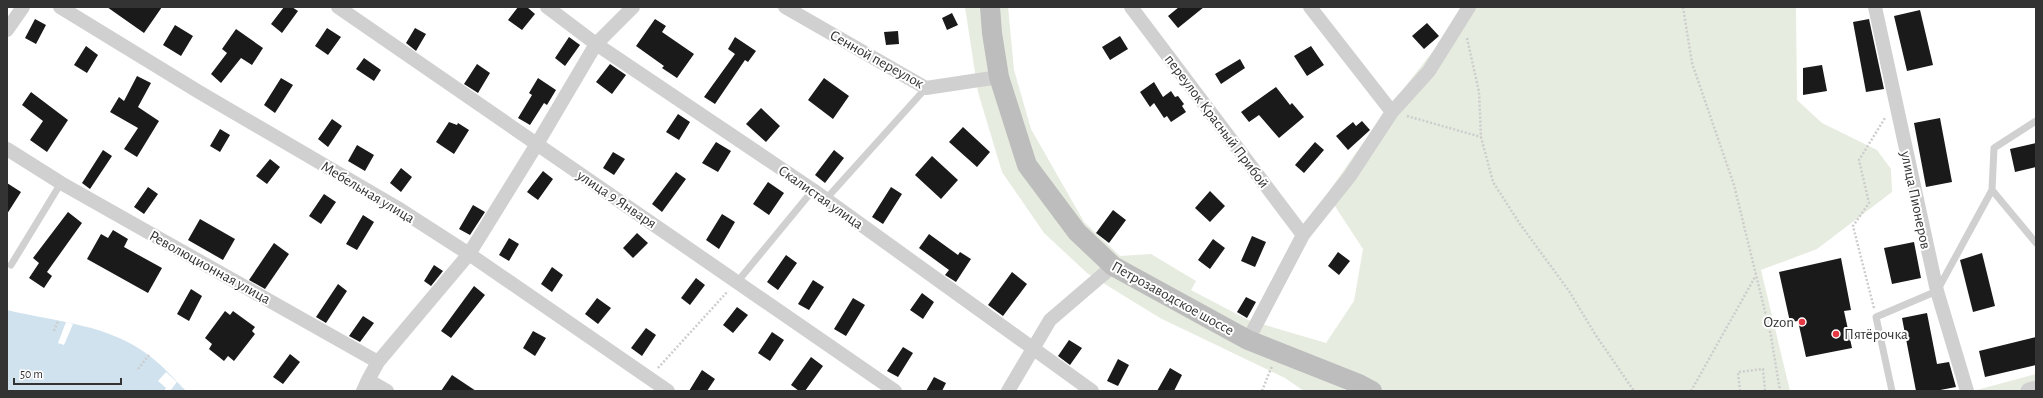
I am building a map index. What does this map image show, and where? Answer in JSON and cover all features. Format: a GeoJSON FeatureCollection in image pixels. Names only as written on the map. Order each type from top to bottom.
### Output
{"type":"FeatureCollection","features":[{"type":"Feature","properties":{"kind":"main road","name":"Петрозаводское шоссе"},"geometry":{"type":"LineString","coordinates":[[990,7],[999,77],[1027,165],[1077,232],[1113,266],[1248,340],[1277,353],[1359,384],[1372,391]]}},
{"type":"Feature","properties":{"kind":"street"},"geometry":{"type":"LineString","coordinates":[[7,30],[23,7]]}},
{"type":"Feature","properties":{"kind":"street","name":"Мебельная улица"},"geometry":{"type":"LineString","coordinates":[[60,7],[199,92],[396,208],[469,254],[668,391]]}},
{"type":"Feature","properties":{"kind":"street","name":"улица 9 Января"},"geometry":{"type":"LineString","coordinates":[[338,7],[738,281],[895,391]]}},
{"type":"Feature","properties":{"kind":"street","name":"Скалистая улица"},"geometry":{"type":"LineString","coordinates":[[547,7],[596,44],[826,199],[1033,350],[1092,391]]}},
{"type":"Feature","properties":{"kind":"street"},"geometry":{"type":"LineString","coordinates":[[387,391],[365,385],[378,362],[469,254],[537,144],[596,44],[634,7]]}},
{"type":"Feature","properties":{"kind":"street","name":"Сенной переулок"},"geometry":{"type":"LineString","coordinates":[[785,7],[926,88],[999,77]]}},
{"type":"Feature","properties":{"kind":"street","name":"переулок Красный Прибой"},"geometry":{"type":"LineString","coordinates":[[1131,7],[1303,235]]}},
{"type":"Feature","properties":{"kind":"street"},"geometry":{"type":"LineString","coordinates":[[1310,7],[1392,112]]}},
{"type":"Feature","properties":{"kind":"street","name":"улица Пионеров"},"geometry":{"type":"LineString","coordinates":[[1875,7],[1937,291],[1967,391]]}},
{"type":"Feature","properties":{"kind":"street"},"geometry":{"type":"LineString","coordinates":[[1248,340],[1303,235],[1350,176],[1392,112],[1428,71],[1462,10]]}},
{"type":"Feature","properties":{"kind":"street","name":"Революционная улица"},"geometry":{"type":"LineString","coordinates":[[7,149],[61,183],[378,362]]}},
{"type":"Feature","properties":{"kind":"street"},"geometry":{"type":"LineString","coordinates":[[1008,391],[1050,320],[1113,266]]}},
{"type":"Feature","properties":{"kind":"street"},"geometry":{"type":"LineString","coordinates":[[2029,391],[2036,389]]}},
{"type":"Feature","properties":{"kind":"lane"},"geometry":{"type":"LineString","coordinates":[[826,199],[926,88]]}},
{"type":"Feature","properties":{"kind":"lane"},"geometry":{"type":"LineString","coordinates":[[1892,391],[1876,317],[1937,291],[1992,190],[1994,148],[2036,121]]}},
{"type":"Feature","properties":{"kind":"lane"},"geometry":{"type":"LineString","coordinates":[[11,265],[61,183]]}},
{"type":"Feature","properties":{"kind":"lane"},"geometry":{"type":"LineString","coordinates":[[738,281],[813,190]]}},
{"type":"Feature","properties":{"kind":"lane"},"geometry":{"type":"LineString","coordinates":[[1992,190],[2036,243]]}},
{"type":"Feature","properties":{"kind":"path"},"geometry":{"type":"LineString","coordinates":[[1683,7],[1692,63],[1734,185],[1755,276],[1771,336],[1780,391]]}},
{"type":"Feature","properties":{"kind":"path"},"geometry":{"type":"LineString","coordinates":[[1462,10],[1479,92],[1481,137],[1493,182],[1520,224],[1569,291],[1595,334],[1634,391]]}},
{"type":"Feature","properties":{"kind":"path"},"geometry":{"type":"LineString","coordinates":[[1876,317],[1853,226],[1869,203],[1859,160],[1895,102]]}},
{"type":"Feature","properties":{"kind":"path"},"geometry":{"type":"LineString","coordinates":[[1392,112],[1481,137]]}},
{"type":"Feature","properties":{"kind":"path"},"geometry":{"type":"LineString","coordinates":[[1691,391],[1714,348],[1738,310],[1755,276]]}},
{"type":"Feature","properties":{"kind":"path"},"geometry":{"type":"LineString","coordinates":[[649,378],[738,281]]}},
{"type":"Feature","properties":{"kind":"path"},"geometry":{"type":"LineString","coordinates":[[54,331],[58,321]]}},
{"type":"Feature","properties":{"kind":"path"},"geometry":{"type":"LineString","coordinates":[[1262,391],[1277,353]]}},
{"type":"Feature","properties":{"kind":"path"},"geometry":{"type":"LineString","coordinates":[[138,369],[149,355]]}},
{"type":"Feature","properties":{"kind":"path"},"geometry":{"type":"LineString","coordinates":[[1740,391],[1738,372],[1763,370],[1765,391]]}},
{"type":"Feature","properties":{"kind":"shaded area"},"geometry":{"type":"Polygon","coordinates":[[[965,7],[1008,7],[1014,70],[1031,129],[1084,222],[1120,256],[1151,254],[1196,281],[1191,290],[1248,320],[1326,343],[1354,301],[1363,249],[1327,194],[1382,116],[1445,36],[1462,7],[1796,7],[1797,100],[1822,123],[1877,150],[1891,169],[1892,192],[1817,249],[1761,270],[1790,391],[1304,391],[1285,378],[1160,318],[1087,273],[1044,233],[1002,172],[978,92],[965,7]]]}},
{"type":"Feature","properties":{"kind":"shaded area"},"geometry":{"type":"Polygon","coordinates":[[[2036,374],[2036,391],[1973,391],[2036,374]]]}},
{"type":"Feature","properties":{"kind":"water"},"geometry":{"type":"Polygon","coordinates":[[[7,310],[82,326],[118,337],[151,357],[186,391],[7,391],[7,310]]]}},
{"type":"Feature","properties":{"kind":"pier"},"geometry":{"type":"Polygon","coordinates":[[[66,322],[73,324],[64,345],[58,343],[66,322]]]}},
{"type":"Feature","properties":{"kind":"pier"},"geometry":{"type":"Polygon","coordinates":[[[166,372],[177,382],[170,391],[164,391],[166,388],[158,381],[166,372]]]}},
{"type":"Feature","properties":{"kind":"building"},"geometry":{"type":"Polygon","coordinates":[[[107,7],[162,7],[144,33],[107,7]]]}},
{"type":"Feature","properties":{"kind":"building"},"geometry":{"type":"Polygon","coordinates":[[[284,7],[292,7],[298,11],[282,33],[271,24],[284,7]]]}},
{"type":"Feature","properties":{"kind":"building"},"geometry":{"type":"Polygon","coordinates":[[[518,7],[527,7],[535,14],[522,30],[508,20],[518,7]]]}},
{"type":"Feature","properties":{"kind":"building"},"geometry":{"type":"Polygon","coordinates":[[[1179,7],[1204,7],[1178,28],[1168,16],[1179,7]]]}},
{"type":"Feature","properties":{"kind":"building"},"geometry":{"type":"Polygon","coordinates":[[[1920,10],[1933,65],[1907,71],[1894,16],[1920,10]]]}},
{"type":"Feature","properties":{"kind":"building"},"geometry":{"type":"Polygon","coordinates":[[[952,13],[958,25],[947,30],[942,18],[952,13]]]}},
{"type":"Feature","properties":{"kind":"building"},"geometry":{"type":"Polygon","coordinates":[[[35,19],[46,25],[36,44],[25,38],[35,19]]]}},
{"type":"Feature","properties":{"kind":"building"},"geometry":{"type":"Polygon","coordinates":[[[655,19],[666,26],[662,32],[694,54],[677,78],[662,68],[664,66],[636,46],[655,19]]]}},
{"type":"Feature","properties":{"kind":"building"},"geometry":{"type":"Polygon","coordinates":[[[1869,19],[1884,89],[1866,92],[1853,22],[1869,19]]]}},
{"type":"Feature","properties":{"kind":"building"},"geometry":{"type":"Polygon","coordinates":[[[1427,23],[1439,36],[1424,49],[1412,36],[1427,23]]]}},
{"type":"Feature","properties":{"kind":"building"},"geometry":{"type":"Polygon","coordinates":[[[175,25],[193,36],[181,56],[163,45],[175,25]]]}},
{"type":"Feature","properties":{"kind":"building"},"geometry":{"type":"Polygon","coordinates":[[[327,28],[341,37],[328,55],[315,46],[327,28]]]}},
{"type":"Feature","properties":{"kind":"building"},"geometry":{"type":"Polygon","coordinates":[[[415,28],[426,34],[416,51],[406,43],[415,28]]]}},
{"type":"Feature","properties":{"kind":"building"},"geometry":{"type":"Polygon","coordinates":[[[236,29],[263,48],[252,65],[241,58],[221,83],[211,74],[227,53],[222,49],[236,29]]]}},
{"type":"Feature","properties":{"kind":"building"},"geometry":{"type":"Polygon","coordinates":[[[898,31],[899,44],[886,45],[884,32],[898,31]]]}},
{"type":"Feature","properties":{"kind":"building"},"geometry":{"type":"Polygon","coordinates":[[[1120,36],[1128,49],[1110,60],[1102,47],[1120,36]]]}},
{"type":"Feature","properties":{"kind":"building"},"geometry":{"type":"Polygon","coordinates":[[[569,37],[580,45],[565,66],[555,58],[569,37]]]}},
{"type":"Feature","properties":{"kind":"building"},"geometry":{"type":"Polygon","coordinates":[[[735,37],[756,51],[748,62],[745,60],[715,104],[704,97],[735,54],[728,49],[735,37]]]}},
{"type":"Feature","properties":{"kind":"building"},"geometry":{"type":"Polygon","coordinates":[[[86,46],[98,55],[87,73],[74,65],[86,46]]]}},
{"type":"Feature","properties":{"kind":"building"},"geometry":{"type":"Polygon","coordinates":[[[1311,46],[1324,65],[1307,76],[1294,56],[1311,46]]]}},
{"type":"Feature","properties":{"kind":"building"},"geometry":{"type":"Polygon","coordinates":[[[364,58],[381,70],[374,81],[356,69],[364,58]]]}},
{"type":"Feature","properties":{"kind":"building"},"geometry":{"type":"Polygon","coordinates":[[[1240,59],[1245,68],[1221,84],[1215,74],[1240,59]]]}},
{"type":"Feature","properties":{"kind":"building"},"geometry":{"type":"Polygon","coordinates":[[[477,64],[490,73],[478,93],[464,84],[477,64]]]}},
{"type":"Feature","properties":{"kind":"building"},"geometry":{"type":"Polygon","coordinates":[[[610,64],[626,75],[612,94],[596,82],[610,64]]]}},
{"type":"Feature","properties":{"kind":"building"},"geometry":{"type":"Polygon","coordinates":[[[1822,65],[1827,91],[1803,95],[1803,68],[1822,65]]]}},
{"type":"Feature","properties":{"kind":"building"},"geometry":{"type":"Polygon","coordinates":[[[137,76],[151,83],[138,107],[159,121],[137,157],[124,149],[138,128],[110,112],[119,97],[124,101],[137,76]]]}},
{"type":"Feature","properties":{"kind":"building"},"geometry":{"type":"Polygon","coordinates":[[[281,78],[293,85],[275,113],[264,105],[281,78]]]}},
{"type":"Feature","properties":{"kind":"building"},"geometry":{"type":"Polygon","coordinates":[[[538,78],[556,90],[547,105],[544,103],[530,125],[518,118],[532,95],[529,93],[538,78]]]}},
{"type":"Feature","properties":{"kind":"building"},"geometry":{"type":"Polygon","coordinates":[[[824,78],[849,96],[833,119],[808,100],[824,78]]]}},
{"type":"Feature","properties":{"kind":"building"},"geometry":{"type":"Polygon","coordinates":[[[1154,82],[1163,97],[1171,91],[1175,97],[1178,96],[1184,104],[1182,106],[1186,112],[1171,122],[1167,116],[1164,118],[1154,103],[1150,107],[1140,92],[1154,82]]]}},
{"type":"Feature","properties":{"kind":"building"},"geometry":{"type":"Polygon","coordinates":[[[1276,87],[1290,105],[1292,103],[1304,117],[1279,138],[1259,115],[1249,122],[1241,112],[1276,87]]]}},
{"type":"Feature","properties":{"kind":"building"},"geometry":{"type":"Polygon","coordinates":[[[31,92],[68,120],[47,152],[30,140],[43,121],[22,105],[31,92]]]}},
{"type":"Feature","properties":{"kind":"building"},"geometry":{"type":"Polygon","coordinates":[[[761,108],[780,126],[766,142],[746,124],[761,108]]]}},
{"type":"Feature","properties":{"kind":"building"},"geometry":{"type":"Polygon","coordinates":[[[678,114],[690,122],[679,140],[666,132],[678,114]]]}},
{"type":"Feature","properties":{"kind":"building"},"geometry":{"type":"Polygon","coordinates":[[[1940,118],[1952,182],[1926,187],[1914,123],[1940,118]]]}},
{"type":"Feature","properties":{"kind":"building"},"geometry":{"type":"Polygon","coordinates":[[[332,119],[342,126],[328,147],[318,139],[332,119]]]}},
{"type":"Feature","properties":{"kind":"building"},"geometry":{"type":"Polygon","coordinates":[[[1362,121],[1370,130],[1348,150],[1336,136],[1353,122],[1356,126],[1362,121]]]}},
{"type":"Feature","properties":{"kind":"building"},"geometry":{"type":"Polygon","coordinates":[[[449,122],[457,125],[458,123],[469,130],[454,154],[436,142],[449,122]]]}},
{"type":"Feature","properties":{"kind":"building"},"geometry":{"type":"Polygon","coordinates":[[[963,127],[990,152],[977,167],[949,142],[963,127]]]}},
{"type":"Feature","properties":{"kind":"building"},"geometry":{"type":"Polygon","coordinates":[[[220,129],[230,135],[220,152],[210,146],[220,129]]]}},
{"type":"Feature","properties":{"kind":"building"},"geometry":{"type":"Polygon","coordinates":[[[716,142],[731,151],[718,172],[702,163],[716,142]]]}},
{"type":"Feature","properties":{"kind":"building"},"geometry":{"type":"Polygon","coordinates":[[[1315,142],[1324,150],[1304,173],[1295,165],[1315,142]]]}},
{"type":"Feature","properties":{"kind":"building"},"geometry":{"type":"Polygon","coordinates":[[[2036,143],[2036,167],[2015,172],[2010,149],[2036,143]]]}},
{"type":"Feature","properties":{"kind":"building"},"geometry":{"type":"Polygon","coordinates":[[[357,145],[374,155],[365,171],[348,161],[357,145]]]}},
{"type":"Feature","properties":{"kind":"building"},"geometry":{"type":"Polygon","coordinates":[[[103,150],[112,156],[90,189],[82,183],[103,150]]]}},
{"type":"Feature","properties":{"kind":"building"},"geometry":{"type":"Polygon","coordinates":[[[834,150],[844,158],[825,183],[815,175],[834,150]]]}},
{"type":"Feature","properties":{"kind":"building"},"geometry":{"type":"Polygon","coordinates":[[[613,152],[625,159],[614,175],[603,168],[613,152]]]}},
{"type":"Feature","properties":{"kind":"building"},"geometry":{"type":"Polygon","coordinates":[[[932,156],[958,180],[941,199],[915,175],[932,156]]]}},
{"type":"Feature","properties":{"kind":"building"},"geometry":{"type":"Polygon","coordinates":[[[270,159],[280,167],[267,184],[256,176],[270,159]]]}},
{"type":"Feature","properties":{"kind":"building"},"geometry":{"type":"Polygon","coordinates":[[[401,168],[412,177],[401,192],[390,183],[401,168]]]}},
{"type":"Feature","properties":{"kind":"building"},"geometry":{"type":"Polygon","coordinates":[[[543,171],[553,179],[538,200],[527,192],[543,171]]]}},
{"type":"Feature","properties":{"kind":"building"},"geometry":{"type":"Polygon","coordinates":[[[676,172],[686,179],[662,212],[652,204],[676,172]]]}},
{"type":"Feature","properties":{"kind":"building"},"geometry":{"type":"Polygon","coordinates":[[[768,182],[784,193],[769,215],[753,204],[768,182]]]}},
{"type":"Feature","properties":{"kind":"building"},"geometry":{"type":"Polygon","coordinates":[[[7,183],[21,192],[7,214],[7,183]]]}},
{"type":"Feature","properties":{"kind":"building"},"geometry":{"type":"Polygon","coordinates":[[[148,187],[158,194],[144,214],[134,207],[148,187]]]}},
{"type":"Feature","properties":{"kind":"building"},"geometry":{"type":"Polygon","coordinates":[[[891,187],[902,194],[883,224],[872,217],[891,187]]]}},
{"type":"Feature","properties":{"kind":"building"},"geometry":{"type":"Polygon","coordinates":[[[1210,191],[1225,206],[1210,222],[1195,208],[1210,191]]]}},
{"type":"Feature","properties":{"kind":"building"},"geometry":{"type":"Polygon","coordinates":[[[324,194],[336,202],[321,224],[309,216],[324,194]]]}},
{"type":"Feature","properties":{"kind":"building"},"geometry":{"type":"Polygon","coordinates":[[[473,205],[485,212],[470,235],[459,229],[473,205]]]}},
{"type":"Feature","properties":{"kind":"building"},"geometry":{"type":"Polygon","coordinates":[[[1113,210],[1126,220],[1109,243],[1096,233],[1113,210]]]}},
{"type":"Feature","properties":{"kind":"building"},"geometry":{"type":"Polygon","coordinates":[[[68,212],[82,223],[47,272],[52,276],[44,288],[29,278],[39,263],[33,258],[68,212]]]}},
{"type":"Feature","properties":{"kind":"building"},"geometry":{"type":"Polygon","coordinates":[[[722,214],[735,222],[719,249],[706,240],[722,214]]]}},
{"type":"Feature","properties":{"kind":"building"},"geometry":{"type":"Polygon","coordinates":[[[363,215],[374,222],[357,250],[346,244],[363,215]]]}},
{"type":"Feature","properties":{"kind":"building"},"geometry":{"type":"Polygon","coordinates":[[[200,219],[235,239],[223,260],[188,240],[200,219]]]}},
{"type":"Feature","properties":{"kind":"building"},"geometry":{"type":"Polygon","coordinates":[[[113,230],[128,239],[124,247],[162,268],[148,293],[87,259],[101,234],[108,238],[113,230]]]}},
{"type":"Feature","properties":{"kind":"building"},"geometry":{"type":"Polygon","coordinates":[[[637,233],[648,243],[633,258],[623,248],[637,233]]]}},
{"type":"Feature","properties":{"kind":"building"},"geometry":{"type":"Polygon","coordinates":[[[929,234],[958,255],[960,252],[971,259],[956,282],[945,275],[949,270],[919,248],[929,234]]]}},
{"type":"Feature","properties":{"kind":"building"},"geometry":{"type":"Polygon","coordinates":[[[1252,236],[1266,242],[1255,267],[1241,261],[1252,236]]]}},
{"type":"Feature","properties":{"kind":"building"},"geometry":{"type":"Polygon","coordinates":[[[509,238],[519,244],[509,261],[499,255],[509,238]]]}},
{"type":"Feature","properties":{"kind":"building"},"geometry":{"type":"Polygon","coordinates":[[[1213,239],[1225,248],[1210,269],[1198,260],[1213,239]]]}},
{"type":"Feature","properties":{"kind":"building"},"geometry":{"type":"Polygon","coordinates":[[[1914,242],[1921,278],[1892,284],[1884,248],[1914,242]]]}},
{"type":"Feature","properties":{"kind":"building"},"geometry":{"type":"Polygon","coordinates":[[[274,243],[289,254],[265,289],[249,280],[274,243]]]}},
{"type":"Feature","properties":{"kind":"building"},"geometry":{"type":"Polygon","coordinates":[[[1338,252],[1350,261],[1339,275],[1328,266],[1338,252]]]}},
{"type":"Feature","properties":{"kind":"building"},"geometry":{"type":"Polygon","coordinates":[[[1982,253],[1995,306],[1973,312],[1960,260],[1982,253]]]}},
{"type":"Feature","properties":{"kind":"building"},"geometry":{"type":"Polygon","coordinates":[[[786,255],[797,263],[778,290],[767,282],[786,255]]]}},
{"type":"Feature","properties":{"kind":"building"},"geometry":{"type":"Polygon","coordinates":[[[1841,258],[1851,310],[1844,311],[1852,348],[1806,357],[1798,321],[1790,322],[1779,272],[1841,258]]]}},
{"type":"Feature","properties":{"kind":"building"},"geometry":{"type":"Polygon","coordinates":[[[434,265],[443,271],[431,286],[424,281],[434,265]]]}},
{"type":"Feature","properties":{"kind":"building"},"geometry":{"type":"Polygon","coordinates":[[[552,267],[563,275],[552,292],[541,284],[552,267]]]}},
{"type":"Feature","properties":{"kind":"building"},"geometry":{"type":"Polygon","coordinates":[[[1012,272],[1027,284],[1003,316],[988,305],[1012,272]]]}},
{"type":"Feature","properties":{"kind":"building"},"geometry":{"type":"Polygon","coordinates":[[[696,278],[705,285],[690,305],[681,298],[696,278]]]}},
{"type":"Feature","properties":{"kind":"building"},"geometry":{"type":"Polygon","coordinates":[[[813,280],[824,287],[809,310],[798,304],[813,280]]]}},
{"type":"Feature","properties":{"kind":"building"},"geometry":{"type":"Polygon","coordinates":[[[338,284],[347,291],[326,323],[316,317],[338,284]]]}},
{"type":"Feature","properties":{"kind":"building"},"geometry":{"type":"Polygon","coordinates":[[[474,286],[485,295],[451,338],[441,331],[474,286]]]}},
{"type":"Feature","properties":{"kind":"building"},"geometry":{"type":"Polygon","coordinates":[[[191,289],[202,296],[189,321],[177,314],[191,289]]]}},
{"type":"Feature","properties":{"kind":"building"},"geometry":{"type":"Polygon","coordinates":[[[922,293],[934,302],[923,319],[910,310],[922,293]]]}},
{"type":"Feature","properties":{"kind":"building"},"geometry":{"type":"Polygon","coordinates":[[[1246,297],[1256,302],[1247,318],[1237,312],[1246,297]]]}},
{"type":"Feature","properties":{"kind":"building"},"geometry":{"type":"Polygon","coordinates":[[[597,298],[611,308],[598,324],[585,314],[597,298]]]}},
{"type":"Feature","properties":{"kind":"building"},"geometry":{"type":"Polygon","coordinates":[[[853,298],[865,305],[846,336],[834,329],[853,298]]]}},
{"type":"Feature","properties":{"kind":"building"},"geometry":{"type":"Polygon","coordinates":[[[737,307],[748,315],[733,333],[723,325],[737,307]]]}},
{"type":"Feature","properties":{"kind":"building"},"geometry":{"type":"Polygon","coordinates":[[[225,311],[230,315],[233,311],[255,327],[252,331],[255,334],[234,361],[228,356],[224,361],[209,349],[212,344],[205,338],[225,311]]]}},
{"type":"Feature","properties":{"kind":"building"},"geometry":{"type":"Polygon","coordinates":[[[1927,313],[1937,364],[1949,362],[1956,387],[1935,391],[1916,391],[1902,318],[1927,313]]]}},
{"type":"Feature","properties":{"kind":"building"},"geometry":{"type":"Polygon","coordinates":[[[363,316],[374,323],[360,342],[349,336],[363,316]]]}},
{"type":"Feature","properties":{"kind":"building"},"geometry":{"type":"Polygon","coordinates":[[[646,328],[656,335],[642,356],[631,348],[646,328]]]}},
{"type":"Feature","properties":{"kind":"building"},"geometry":{"type":"Polygon","coordinates":[[[533,331],[546,338],[535,356],[523,348],[533,331]]]}},
{"type":"Feature","properties":{"kind":"building"},"geometry":{"type":"Polygon","coordinates":[[[772,332],[784,340],[770,361],[758,353],[772,332]]]}},
{"type":"Feature","properties":{"kind":"building"},"geometry":{"type":"Polygon","coordinates":[[[2036,337],[2036,365],[1985,377],[1979,351],[2036,337]]]}},
{"type":"Feature","properties":{"kind":"building"},"geometry":{"type":"Polygon","coordinates":[[[1069,340],[1082,348],[1070,365],[1058,356],[1069,340]]]}},
{"type":"Feature","properties":{"kind":"building"},"geometry":{"type":"Polygon","coordinates":[[[903,347],[913,353],[898,377],[887,371],[903,347]]]}},
{"type":"Feature","properties":{"kind":"building"},"geometry":{"type":"Polygon","coordinates":[[[290,354],[300,362],[283,384],[273,377],[290,354]]]}},
{"type":"Feature","properties":{"kind":"building"},"geometry":{"type":"Polygon","coordinates":[[[811,357],[823,366],[805,391],[799,391],[791,385],[811,357]]]}},
{"type":"Feature","properties":{"kind":"building"},"geometry":{"type":"Polygon","coordinates":[[[1118,359],[1129,365],[1118,386],[1107,381],[1118,359]]]}},
{"type":"Feature","properties":{"kind":"building"},"geometry":{"type":"Polygon","coordinates":[[[1170,368],[1182,375],[1174,391],[1157,391],[1170,368]]]}},
{"type":"Feature","properties":{"kind":"building"},"geometry":{"type":"Polygon","coordinates":[[[702,370],[715,379],[707,391],[689,391],[702,370]]]}},
{"type":"Feature","properties":{"kind":"building"},"geometry":{"type":"Polygon","coordinates":[[[452,375],[476,391],[441,391],[452,375]]]}},
{"type":"Feature","properties":{"kind":"building"},"geometry":{"type":"Polygon","coordinates":[[[934,377],[946,383],[942,391],[926,391],[934,377]]]}},
{"type":"Feature","properties":{"kind":"place","name":"Ozon"},"geometry":{"type":"Point","coordinates":[1802,322]}},
{"type":"Feature","properties":{"kind":"place","name":"Пятёрочка"},"geometry":{"type":"Point","coordinates":[1836,334]}}]}
